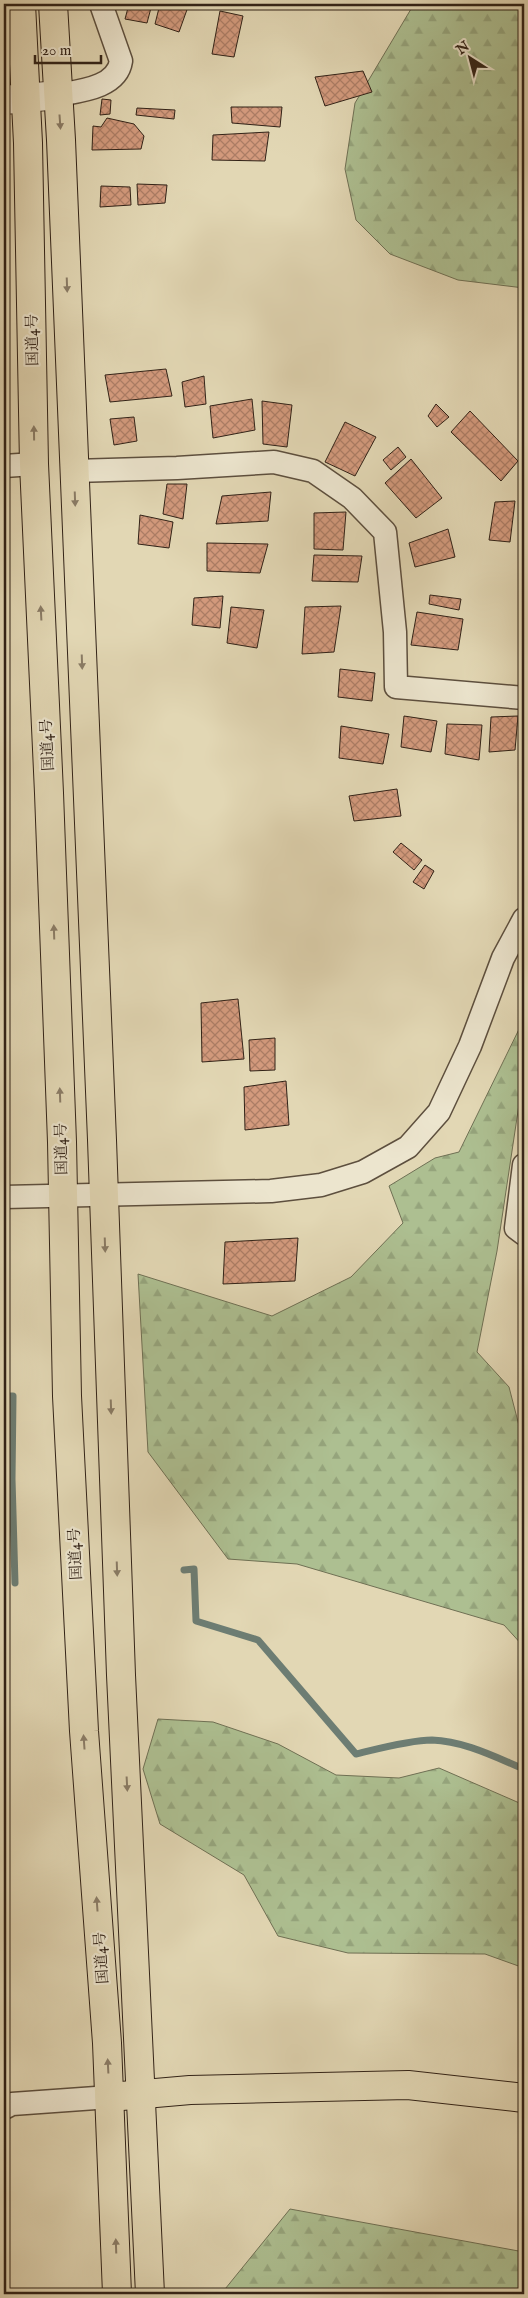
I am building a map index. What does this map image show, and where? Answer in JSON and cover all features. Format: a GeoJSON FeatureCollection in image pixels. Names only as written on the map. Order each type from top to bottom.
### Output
{"type":"FeatureCollection","features":[{"type":"Feature","properties":{"kind":"highway","name":"国道4号"},"geometry":{"type":"LineString","coordinates":[[21,4],[15,99],[51,843],[62,1142],[67,1396],[84,1731],[110,2097],[117,2294]]}},
{"type":"Feature","properties":{"kind":"highway"},"geometry":{"type":"LineString","coordinates":[[53,4],[74,471],[121,1675],[150,2294]]}},
{"type":"Feature","properties":{"kind":"highway"},"geometry":{"type":"LineString","coordinates":[[110,2097],[190,2090],[408,2084],[524,2098]]}},
{"type":"Feature","properties":{"kind":"street"},"geometry":{"type":"LineString","coordinates":[[15,99],[87,90],[103,83],[115,74],[121,61],[102,4]]}},
{"type":"Feature","properties":{"kind":"street"},"geometry":{"type":"LineString","coordinates":[[74,471],[177,468],[274,462],[312,471],[352,498],[385,532],[395,632],[396,687],[524,698]]}},
{"type":"Feature","properties":{"kind":"street"},"geometry":{"type":"LineString","coordinates":[[4,466],[34,464]]}},
{"type":"Feature","properties":{"kind":"street"},"geometry":{"type":"LineString","coordinates":[[460,692],[524,683]]}},
{"type":"Feature","properties":{"kind":"street"},"geometry":{"type":"LineString","coordinates":[[4,1197],[271,1191],[322,1185],[364,1172],[408,1147],[439,1112],[470,1046],[503,958],[524,919]]}},
{"type":"Feature","properties":{"kind":"street"},"geometry":{"type":"LineString","coordinates":[[524,1165],[516,1228],[524,1234]]}},
{"type":"Feature","properties":{"kind":"street"},"geometry":{"type":"LineString","coordinates":[[4,2108],[12,2104],[110,2097]]}},
{"type":"Feature","properties":{"kind":"green space"},"geometry":{"type":"Polygon","coordinates":[[[414,4],[524,4],[524,288],[458,280],[390,254],[356,220],[345,169],[355,103],[414,4]]]}},
{"type":"Feature","properties":{"kind":"green space"},"geometry":{"type":"Polygon","coordinates":[[[524,1019],[524,1071],[497,1251],[477,1352],[509,1387],[524,1445],[524,1647],[504,1625],[297,1564],[228,1559],[148,1452],[138,1274],[272,1316],[351,1277],[403,1223],[389,1186],[435,1158],[459,1152],[524,1019]]]}},
{"type":"Feature","properties":{"kind":"green space"},"geometry":{"type":"Polygon","coordinates":[[[158,1719],[213,1722],[278,1744],[336,1775],[399,1778],[439,1768],[524,1805],[524,1968],[485,1954],[348,1953],[278,1936],[244,1875],[160,1824],[143,1769],[158,1719]]]}},
{"type":"Feature","properties":{"kind":"green space"},"geometry":{"type":"Polygon","coordinates":[[[290,2209],[524,2252],[524,2294],[221,2294],[290,2209]]]}},
{"type":"Feature","properties":{"kind":"building"},"geometry":{"type":"Polygon","coordinates":[[[129,4],[152,4],[147,23],[125,19],[129,4]]]}},
{"type":"Feature","properties":{"kind":"building"},"geometry":{"type":"Polygon","coordinates":[[[160,4],[189,4],[179,32],[155,24],[160,4]]]}},
{"type":"Feature","properties":{"kind":"building"},"geometry":{"type":"Polygon","coordinates":[[[220,11],[243,16],[234,57],[212,54],[220,11]]]}},
{"type":"Feature","properties":{"kind":"building"},"geometry":{"type":"Polygon","coordinates":[[[363,71],[372,92],[325,106],[315,77],[363,71]]]}},
{"type":"Feature","properties":{"kind":"building"},"geometry":{"type":"Polygon","coordinates":[[[102,99],[111,100],[110,114],[100,115],[102,99]]]}},
{"type":"Feature","properties":{"kind":"building"},"geometry":{"type":"Polygon","coordinates":[[[231,107],[282,107],[280,127],[232,123],[231,107]]]}},
{"type":"Feature","properties":{"kind":"building"},"geometry":{"type":"Polygon","coordinates":[[[137,108],[175,110],[174,119],[136,115],[137,108]]]}},
{"type":"Feature","properties":{"kind":"building"},"geometry":{"type":"Polygon","coordinates":[[[107,118],[134,124],[144,136],[141,149],[92,150],[93,126],[101,127],[107,118]]]}},
{"type":"Feature","properties":{"kind":"building"},"geometry":{"type":"Polygon","coordinates":[[[269,132],[265,161],[212,160],[213,135],[269,132]]]}},
{"type":"Feature","properties":{"kind":"building"},"geometry":{"type":"Polygon","coordinates":[[[137,184],[167,185],[165,203],[138,205],[137,184]]]}},
{"type":"Feature","properties":{"kind":"building"},"geometry":{"type":"Polygon","coordinates":[[[101,186],[130,187],[131,205],[100,207],[101,186]]]}},
{"type":"Feature","properties":{"kind":"building"},"geometry":{"type":"Polygon","coordinates":[[[166,369],[172,396],[110,402],[105,375],[166,369]]]}},
{"type":"Feature","properties":{"kind":"building"},"geometry":{"type":"Polygon","coordinates":[[[204,376],[206,404],[185,407],[182,382],[204,376]]]}},
{"type":"Feature","properties":{"kind":"building"},"geometry":{"type":"Polygon","coordinates":[[[252,399],[255,430],[213,438],[210,406],[252,399]]]}},
{"type":"Feature","properties":{"kind":"building"},"geometry":{"type":"Polygon","coordinates":[[[262,401],[292,405],[287,447],[263,444],[262,401]]]}},
{"type":"Feature","properties":{"kind":"building"},"geometry":{"type":"Polygon","coordinates":[[[436,404],[449,417],[437,427],[428,416],[436,404]]]}},
{"type":"Feature","properties":{"kind":"building"},"geometry":{"type":"Polygon","coordinates":[[[470,411],[518,461],[501,481],[451,432],[470,411]]]}},
{"type":"Feature","properties":{"kind":"building"},"geometry":{"type":"Polygon","coordinates":[[[134,417],[137,441],[114,445],[110,419],[134,417]]]}},
{"type":"Feature","properties":{"kind":"building"},"geometry":{"type":"Polygon","coordinates":[[[345,422],[376,437],[355,476],[325,462],[345,422]]]}},
{"type":"Feature","properties":{"kind":"building"},"geometry":{"type":"Polygon","coordinates":[[[398,447],[406,457],[391,470],[383,460],[398,447]]]}},
{"type":"Feature","properties":{"kind":"building"},"geometry":{"type":"Polygon","coordinates":[[[411,459],[442,498],[416,518],[385,483],[411,459]]]}},
{"type":"Feature","properties":{"kind":"building"},"geometry":{"type":"Polygon","coordinates":[[[167,484],[187,484],[183,519],[163,514],[167,484]]]}},
{"type":"Feature","properties":{"kind":"building"},"geometry":{"type":"Polygon","coordinates":[[[271,492],[268,521],[216,524],[222,496],[271,492]]]}},
{"type":"Feature","properties":{"kind":"building"},"geometry":{"type":"Polygon","coordinates":[[[515,501],[510,542],[489,540],[495,502],[515,501]]]}},
{"type":"Feature","properties":{"kind":"building"},"geometry":{"type":"Polygon","coordinates":[[[346,512],[343,550],[314,549],[314,513],[346,512]]]}},
{"type":"Feature","properties":{"kind":"building"},"geometry":{"type":"Polygon","coordinates":[[[140,515],[173,522],[169,548],[138,544],[140,515]]]}},
{"type":"Feature","properties":{"kind":"building"},"geometry":{"type":"Polygon","coordinates":[[[448,529],[455,557],[415,567],[409,543],[448,529]]]}},
{"type":"Feature","properties":{"kind":"building"},"geometry":{"type":"Polygon","coordinates":[[[207,543],[268,544],[260,573],[207,571],[207,543]]]}},
{"type":"Feature","properties":{"kind":"building"},"geometry":{"type":"Polygon","coordinates":[[[314,555],[362,556],[358,582],[312,581],[314,555]]]}},
{"type":"Feature","properties":{"kind":"building"},"geometry":{"type":"Polygon","coordinates":[[[430,595],[461,599],[459,610],[429,604],[430,595]]]}},
{"type":"Feature","properties":{"kind":"building"},"geometry":{"type":"Polygon","coordinates":[[[223,596],[220,628],[192,625],[194,598],[223,596]]]}},
{"type":"Feature","properties":{"kind":"building"},"geometry":{"type":"Polygon","coordinates":[[[341,606],[334,652],[302,654],[305,607],[341,606]]]}},
{"type":"Feature","properties":{"kind":"building"},"geometry":{"type":"Polygon","coordinates":[[[231,607],[264,610],[257,648],[227,643],[231,607]]]}},
{"type":"Feature","properties":{"kind":"building"},"geometry":{"type":"Polygon","coordinates":[[[417,612],[463,619],[458,650],[411,645],[417,612]]]}},
{"type":"Feature","properties":{"kind":"building"},"geometry":{"type":"Polygon","coordinates":[[[340,669],[375,673],[372,701],[338,697],[340,669]]]}},
{"type":"Feature","properties":{"kind":"building"},"geometry":{"type":"Polygon","coordinates":[[[404,716],[437,721],[431,752],[401,747],[404,716]]]}},
{"type":"Feature","properties":{"kind":"building"},"geometry":{"type":"Polygon","coordinates":[[[518,716],[515,750],[489,752],[491,717],[518,716]]]}},
{"type":"Feature","properties":{"kind":"building"},"geometry":{"type":"Polygon","coordinates":[[[447,724],[482,725],[479,760],[445,754],[447,724]]]}},
{"type":"Feature","properties":{"kind":"building"},"geometry":{"type":"Polygon","coordinates":[[[341,726],[389,734],[383,764],[339,758],[341,726]]]}},
{"type":"Feature","properties":{"kind":"building"},"geometry":{"type":"Polygon","coordinates":[[[397,789],[401,816],[354,821],[349,796],[397,789]]]}},
{"type":"Feature","properties":{"kind":"building"},"geometry":{"type":"Polygon","coordinates":[[[401,843],[422,860],[414,870],[393,852],[401,843]]]}},
{"type":"Feature","properties":{"kind":"building"},"geometry":{"type":"Polygon","coordinates":[[[425,865],[434,871],[424,889],[413,882],[425,865]]]}},
{"type":"Feature","properties":{"kind":"building"},"geometry":{"type":"Polygon","coordinates":[[[238,999],[244,1059],[202,1062],[201,1003],[238,999]]]}},
{"type":"Feature","properties":{"kind":"building"},"geometry":{"type":"Polygon","coordinates":[[[275,1038],[275,1070],[250,1071],[249,1040],[275,1038]]]}},
{"type":"Feature","properties":{"kind":"building"},"geometry":{"type":"Polygon","coordinates":[[[286,1081],[289,1125],[245,1130],[244,1087],[286,1081]]]}},
{"type":"Feature","properties":{"kind":"building"},"geometry":{"type":"Polygon","coordinates":[[[298,1238],[295,1281],[223,1284],[225,1242],[298,1238]]]}},
{"type":"Feature","properties":{"kind":"waterway"},"geometry":{"type":"LineString","coordinates":[[4,1396],[13,1396],[12,1479],[15,1583]]}},
{"type":"Feature","properties":{"kind":"waterway"},"geometry":{"type":"LineString","coordinates":[[184,1570],[194,1569],[196,1621],[258,1640],[356,1754],[414,1741],[444,1741],[479,1750],[524,1769]]}}]}
